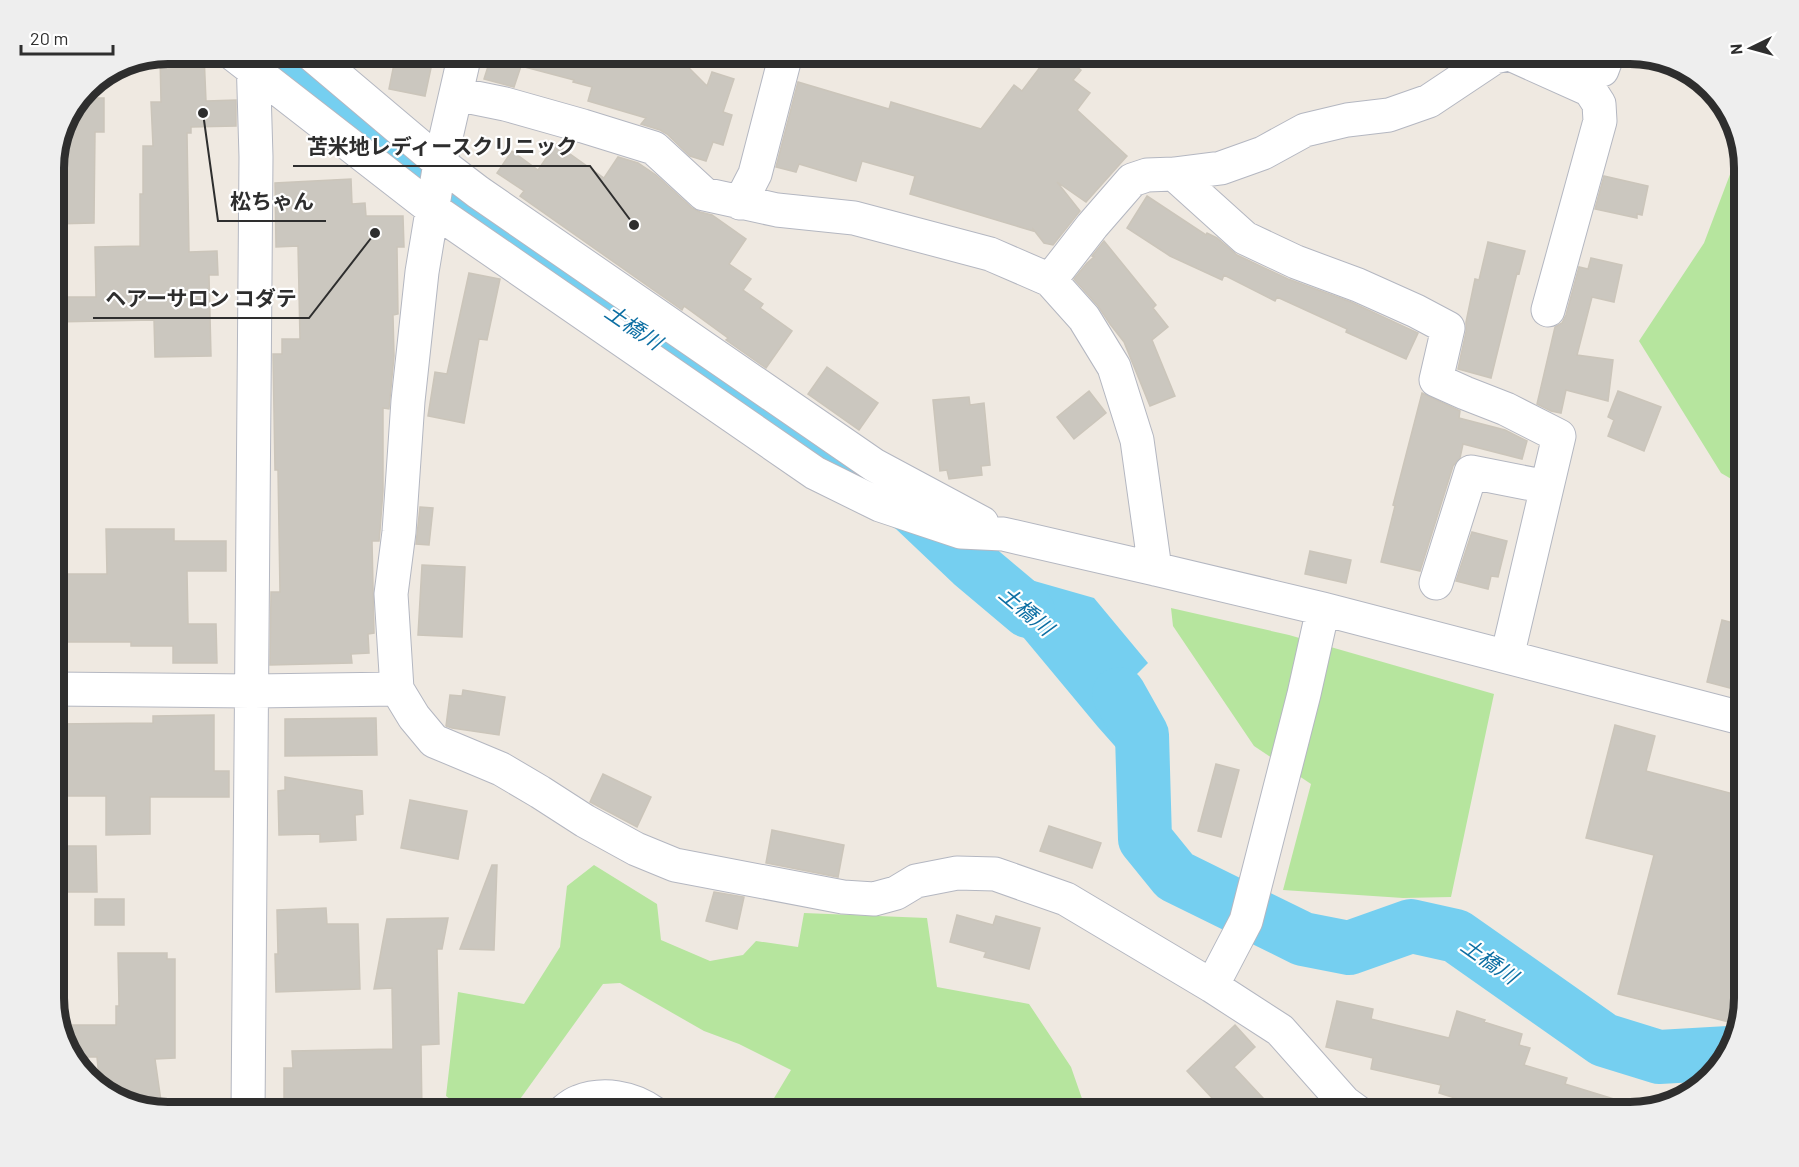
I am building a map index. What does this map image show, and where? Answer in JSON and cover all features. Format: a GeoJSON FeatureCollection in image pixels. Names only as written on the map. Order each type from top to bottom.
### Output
{"type":"FeatureCollection","features":[{"type":"Feature","properties":{"kind":"street"},"geometry":{"type":"LineString","coordinates":[[246,64],[256,157],[248,1102]]}},
{"type":"Feature","properties":{"kind":"street"},"geometry":{"type":"LineString","coordinates":[[251,64],[431,208],[815,473],[880,505],[961,532],[1003,534],[1323,609],[1734,716]]}},
{"type":"Feature","properties":{"kind":"street"},"geometry":{"type":"LineString","coordinates":[[323,64],[440,163],[478,192],[874,465],[1003,534]]}},
{"type":"Feature","properties":{"kind":"street"},"geometry":{"type":"LineString","coordinates":[[463,64],[431,208],[422,272],[408,401],[399,532],[391,594],[397,689],[414,717],[434,741],[501,769],[585,821],[636,849],[675,865],[843,897],[874,899],[896,893],[916,881],[957,873],[995,874],[1066,899],[1212,986],[1280,1030],[1345,1102]]}},
{"type":"Feature","properties":{"kind":"street"},"geometry":{"type":"LineString","coordinates":[[740,203],[754,174],[783,64]]}},
{"type":"Feature","properties":{"kind":"street"},"geometry":{"type":"LineString","coordinates":[[1050,280],[1132,180],[1147,175],[1221,168],[1263,153],[1305,130],[1347,120],[1389,115],[1429,101],[1484,64]]}},
{"type":"Feature","properties":{"kind":"street"},"geometry":{"type":"LineString","coordinates":[[1532,64],[1590,90],[1599,104],[1600,121],[1548,309]]}},
{"type":"Feature","properties":{"kind":"street"},"geometry":{"type":"LineString","coordinates":[[1577,64],[1602,70],[1604,64]]}},
{"type":"Feature","properties":{"kind":"street"},"geometry":{"type":"LineString","coordinates":[[456,94],[505,104],[654,148],[704,194],[777,210],[854,218],[990,254],[1050,280],[1084,318],[1114,366],[1137,440],[1155,569]]}},
{"type":"Feature","properties":{"kind":"street"},"geometry":{"type":"LineString","coordinates":[[1174,174],[1245,238],[1296,262],[1358,285],[1448,328],[1437,380],[1506,408],[1559,436],[1507,657]]}},
{"type":"Feature","properties":{"kind":"street"},"geometry":{"type":"LineString","coordinates":[[1436,583],[1472,472],[1547,487]]}},
{"type":"Feature","properties":{"kind":"street"},"geometry":{"type":"LineString","coordinates":[[1212,986],[1246,921],[1304,694],[1323,609]]}},
{"type":"Feature","properties":{"kind":"street"},"geometry":{"type":"LineString","coordinates":[[65,689],[251,691],[397,689]]}},
{"type":"Feature","properties":{"kind":"street"},"geometry":{"type":"LineString","coordinates":[[576,1102],[607,1095],[630,1102]]}},
{"type":"Feature","properties":{"kind":"green space"},"geometry":{"type":"Polygon","coordinates":[[[1734,164],[1734,481],[1721,473],[1639,341],[1704,243],[1734,164]]]}},
{"type":"Feature","properties":{"kind":"green space"},"geometry":{"type":"Polygon","coordinates":[[[1171,608],[1289,635],[1494,694],[1451,897],[1403,898],[1283,890],[1311,784],[1254,746],[1173,626],[1171,608]]]}},
{"type":"Feature","properties":{"kind":"green space"},"geometry":{"type":"Polygon","coordinates":[[[594,865],[657,904],[661,940],[710,961],[743,955],[756,941],[798,947],[804,913],[927,918],[937,987],[1029,1004],[1071,1067],[1083,1102],[772,1102],[791,1070],[739,1044],[704,1031],[620,983],[603,984],[518,1102],[453,1102],[446,1096],[458,992],[524,1004],[560,947],[567,886],[594,865]]]}},
{"type":"Feature","properties":{"kind":"water"},"geometry":{"type":"Polygon","coordinates":[[[971,563],[1094,598],[1148,663],[1125,686],[1156,732],[1149,756],[1142,763],[1129,762],[1098,727],[968,571],[971,563]]]}},
{"type":"Feature","properties":{"kind":"building"},"geometry":{"type":"Polygon","coordinates":[[[168,64],[204,64],[206,101],[236,100],[236,126],[191,127],[191,133],[187,133],[189,252],[217,251],[218,275],[209,275],[211,356],[155,357],[154,320],[65,322],[65,297],[96,297],[95,247],[140,246],[143,146],[153,146],[151,102],[161,102],[160,65],[168,64]]]}},
{"type":"Feature","properties":{"kind":"building"},"geometry":{"type":"Polygon","coordinates":[[[394,64],[432,64],[425,96],[389,89],[394,64]]]}},
{"type":"Feature","properties":{"kind":"building"},"geometry":{"type":"Polygon","coordinates":[[[489,64],[685,64],[707,86],[712,72],[734,79],[723,112],[732,115],[723,145],[713,142],[706,161],[690,156],[660,130],[641,124],[646,118],[588,101],[592,87],[573,82],[574,80],[521,66],[514,87],[484,79],[489,64]]]}},
{"type":"Feature","properties":{"kind":"building"},"geometry":{"type":"Polygon","coordinates":[[[1042,64],[1074,64],[1081,70],[1073,80],[1090,93],[1077,110],[1127,156],[1086,202],[1057,182],[1080,211],[1053,245],[1044,243],[1033,229],[1033,231],[910,194],[915,176],[862,161],[856,181],[799,164],[796,172],[776,167],[798,82],[889,109],[891,102],[981,129],[1014,85],[1022,91],[1042,64]]]}},
{"type":"Feature","properties":{"kind":"building"},"geometry":{"type":"Polygon","coordinates":[[[95,95],[95,98],[104,98],[104,132],[95,132],[94,223],[65,224],[65,162],[66,148],[72,129],[82,111],[95,95]]]}},
{"type":"Feature","properties":{"kind":"building"},"geometry":{"type":"Polygon","coordinates":[[[556,144],[604,178],[618,157],[638,163],[656,175],[692,208],[712,215],[746,239],[729,264],[751,279],[743,290],[763,304],[760,308],[792,331],[766,368],[684,306],[682,310],[520,196],[524,191],[497,173],[512,151],[538,170],[556,144]]]}},
{"type":"Feature","properties":{"kind":"building"},"geometry":{"type":"Polygon","coordinates":[[[1604,176],[1648,186],[1642,215],[1637,214],[1637,218],[1595,209],[1604,176]]]}},
{"type":"Feature","properties":{"kind":"building"},"geometry":{"type":"Polygon","coordinates":[[[351,179],[352,204],[365,203],[366,216],[403,216],[404,247],[397,247],[398,314],[393,315],[394,356],[389,409],[383,408],[383,491],[379,541],[372,541],[374,633],[368,634],[369,653],[351,654],[352,663],[270,665],[271,592],[280,592],[273,354],[282,354],[282,339],[300,339],[298,246],[276,247],[275,183],[351,179]]]}},
{"type":"Feature","properties":{"kind":"building"},"geometry":{"type":"Polygon","coordinates":[[[1147,196],[1206,235],[1207,233],[1217,238],[1237,255],[1288,279],[1351,302],[1418,333],[1406,359],[1277,297],[1275,301],[1224,275],[1222,280],[1170,256],[1127,228],[1147,196]]]}},
{"type":"Feature","properties":{"kind":"building"},"geometry":{"type":"Polygon","coordinates":[[[1104,241],[1156,305],[1153,308],[1168,327],[1152,340],[1175,396],[1150,406],[1124,342],[1098,306],[1074,279],[1094,257],[1092,256],[1104,241]]]}},
{"type":"Feature","properties":{"kind":"building"},"geometry":{"type":"Polygon","coordinates":[[[1488,242],[1525,251],[1519,274],[1517,273],[1491,378],[1458,369],[1475,279],[1479,280],[1488,242]]]}},
{"type":"Feature","properties":{"kind":"building"},"geometry":{"type":"Polygon","coordinates":[[[1591,258],[1622,265],[1614,302],[1592,297],[1577,355],[1613,360],[1608,401],[1566,390],[1561,413],[1551,411],[1537,404],[1555,327],[1562,323],[1566,315],[1579,267],[1588,269],[1591,258]]]}},
{"type":"Feature","properties":{"kind":"building"},"geometry":{"type":"Polygon","coordinates":[[[469,273],[500,279],[487,340],[479,339],[464,423],[428,416],[435,372],[447,374],[469,273]]]}},
{"type":"Feature","properties":{"kind":"building"},"geometry":{"type":"Polygon","coordinates":[[[827,367],[878,403],[859,430],[808,394],[827,367]]]}},
{"type":"Feature","properties":{"kind":"building"},"geometry":{"type":"Polygon","coordinates":[[[1089,391],[1106,413],[1074,439],[1057,417],[1089,391]]]}},
{"type":"Feature","properties":{"kind":"building"},"geometry":{"type":"Polygon","coordinates":[[[1618,391],[1661,407],[1644,451],[1608,436],[1614,420],[1608,417],[1618,391]]]}},
{"type":"Feature","properties":{"kind":"building"},"geometry":{"type":"Polygon","coordinates":[[[1422,393],[1460,411],[1459,418],[1505,430],[1527,441],[1522,459],[1463,444],[1460,458],[1453,466],[1420,571],[1381,562],[1422,393]]]}},
{"type":"Feature","properties":{"kind":"building"},"geometry":{"type":"Polygon","coordinates":[[[969,397],[970,405],[984,403],[990,465],[981,466],[982,475],[949,479],[947,470],[940,471],[933,400],[969,397]]]}},
{"type":"Feature","properties":{"kind":"building"},"geometry":{"type":"Polygon","coordinates":[[[420,507],[433,508],[429,545],[416,544],[420,507]]]}},
{"type":"Feature","properties":{"kind":"building"},"geometry":{"type":"Polygon","coordinates":[[[106,529],[174,529],[174,541],[226,541],[226,571],[187,571],[188,624],[216,624],[217,663],[173,663],[173,646],[131,646],[131,642],[65,642],[65,574],[107,574],[106,529]]]}},
{"type":"Feature","properties":{"kind":"building"},"geometry":{"type":"Polygon","coordinates":[[[1472,532],[1507,541],[1498,577],[1491,576],[1488,589],[1456,581],[1472,532]]]}},
{"type":"Feature","properties":{"kind":"building"},"geometry":{"type":"Polygon","coordinates":[[[1310,551],[1351,560],[1346,583],[1305,574],[1310,551]]]}},
{"type":"Feature","properties":{"kind":"building"},"geometry":{"type":"Polygon","coordinates":[[[422,565],[465,567],[462,637],[418,635],[422,565]]]}},
{"type":"Feature","properties":{"kind":"building"},"geometry":{"type":"Polygon","coordinates":[[[1722,620],[1734,623],[1734,689],[1707,682],[1722,620]]]}},
{"type":"Feature","properties":{"kind":"building"},"geometry":{"type":"Polygon","coordinates":[[[463,690],[505,697],[499,735],[446,726],[450,695],[462,696],[463,690]]]}},
{"type":"Feature","properties":{"kind":"building"},"geometry":{"type":"Polygon","coordinates":[[[214,715],[214,771],[229,771],[229,797],[150,797],[150,834],[106,835],[106,796],[65,796],[65,724],[153,723],[153,716],[214,715]]]}},
{"type":"Feature","properties":{"kind":"building"},"geometry":{"type":"Polygon","coordinates":[[[376,718],[377,755],[285,756],[285,719],[376,718]]]}},
{"type":"Feature","properties":{"kind":"building"},"geometry":{"type":"Polygon","coordinates":[[[1615,725],[1655,736],[1646,771],[1734,794],[1734,1012],[1732,1023],[1618,994],[1654,855],[1586,838],[1615,725]]]}},
{"type":"Feature","properties":{"kind":"building"},"geometry":{"type":"Polygon","coordinates":[[[1216,764],[1239,770],[1221,837],[1198,831],[1216,764]]]}},
{"type":"Feature","properties":{"kind":"building"},"geometry":{"type":"Polygon","coordinates":[[[603,774],[651,797],[637,827],[590,802],[603,774]]]}},
{"type":"Feature","properties":{"kind":"building"},"geometry":{"type":"Polygon","coordinates":[[[285,777],[362,791],[363,814],[355,815],[356,840],[320,842],[320,834],[279,835],[278,791],[285,790],[285,777]]]}},
{"type":"Feature","properties":{"kind":"building"},"geometry":{"type":"Polygon","coordinates":[[[410,800],[467,811],[458,859],[401,848],[410,800]]]}},
{"type":"Feature","properties":{"kind":"building"},"geometry":{"type":"Polygon","coordinates":[[[1049,826],[1101,843],[1092,868],[1040,851],[1049,826]]]}},
{"type":"Feature","properties":{"kind":"building"},"geometry":{"type":"Polygon","coordinates":[[[772,830],[844,845],[838,877],[766,863],[772,830]]]}},
{"type":"Feature","properties":{"kind":"building"},"geometry":{"type":"Polygon","coordinates":[[[65,846],[96,846],[97,892],[65,892],[65,846]]]}},
{"type":"Feature","properties":{"kind":"building"},"geometry":{"type":"Polygon","coordinates":[[[492,865],[497,865],[494,950],[460,949],[492,865]]]}},
{"type":"Feature","properties":{"kind":"building"},"geometry":{"type":"Polygon","coordinates":[[[714,892],[744,897],[737,929],[706,921],[714,892]]]}},
{"type":"Feature","properties":{"kind":"building"},"geometry":{"type":"Polygon","coordinates":[[[95,899],[124,899],[124,925],[95,925],[95,899]]]}},
{"type":"Feature","properties":{"kind":"building"},"geometry":{"type":"Polygon","coordinates":[[[326,908],[327,924],[358,924],[360,989],[276,992],[277,910],[326,908]]]}},
{"type":"Feature","properties":{"kind":"building"},"geometry":{"type":"Polygon","coordinates":[[[957,915],[993,925],[996,916],[1040,928],[1029,969],[984,957],[986,952],[950,942],[957,915]]]}},
{"type":"Feature","properties":{"kind":"building"},"geometry":{"type":"Polygon","coordinates":[[[448,918],[442,949],[437,949],[439,1044],[421,1045],[422,1102],[284,1102],[284,1068],[293,1068],[292,1051],[393,1049],[392,988],[374,989],[387,919],[448,918]]]}},
{"type":"Feature","properties":{"kind":"building"},"geometry":{"type":"Polygon","coordinates":[[[118,953],[167,953],[167,959],[175,959],[175,1058],[155,1059],[161,1101],[148,1101],[135,1097],[111,1085],[99,1075],[97,1057],[82,1057],[72,1038],[68,1025],[116,1025],[116,1006],[119,1006],[118,953]]]}},
{"type":"Feature","properties":{"kind":"building"},"geometry":{"type":"Polygon","coordinates":[[[1337,1001],[1373,1009],[1371,1019],[1449,1038],[1457,1011],[1522,1034],[1519,1045],[1530,1048],[1524,1065],[1567,1078],[1565,1084],[1624,1102],[1468,1102],[1439,1093],[1441,1085],[1371,1069],[1373,1058],[1326,1047],[1337,1001]]]}},
{"type":"Feature","properties":{"kind":"building"},"geometry":{"type":"Polygon","coordinates":[[[1235,1025],[1255,1047],[1234,1067],[1267,1102],[1216,1102],[1187,1071],[1235,1025]]]}},
{"type":"Feature","properties":{"kind":"waterway","name":"土橋川"},"geometry":{"type":"LineString","coordinates":[[292,64],[486,226],[758,410],[913,508],[971,563],[1028,611]]}},
{"type":"Feature","properties":{"kind":"waterway","name":"土橋川"},"geometry":{"type":"LineString","coordinates":[[1119,694],[1142,735],[1145,839],[1175,876],[1303,939],[1349,948],[1411,926],[1456,936],[1604,1040],[1659,1057],[1719,1054]]}},
{"type":"Feature","properties":{"kind":"place","name":"松ちゃん"},"geometry":{"type":"Point","coordinates":[203,113]}},
{"type":"Feature","properties":{"kind":"place","name":"苫米地レディースクリニック"},"geometry":{"type":"Point","coordinates":[634,225]}},
{"type":"Feature","properties":{"kind":"place","name":"ヘアーサロン コダテ"},"geometry":{"type":"Point","coordinates":[375,233]}}]}
